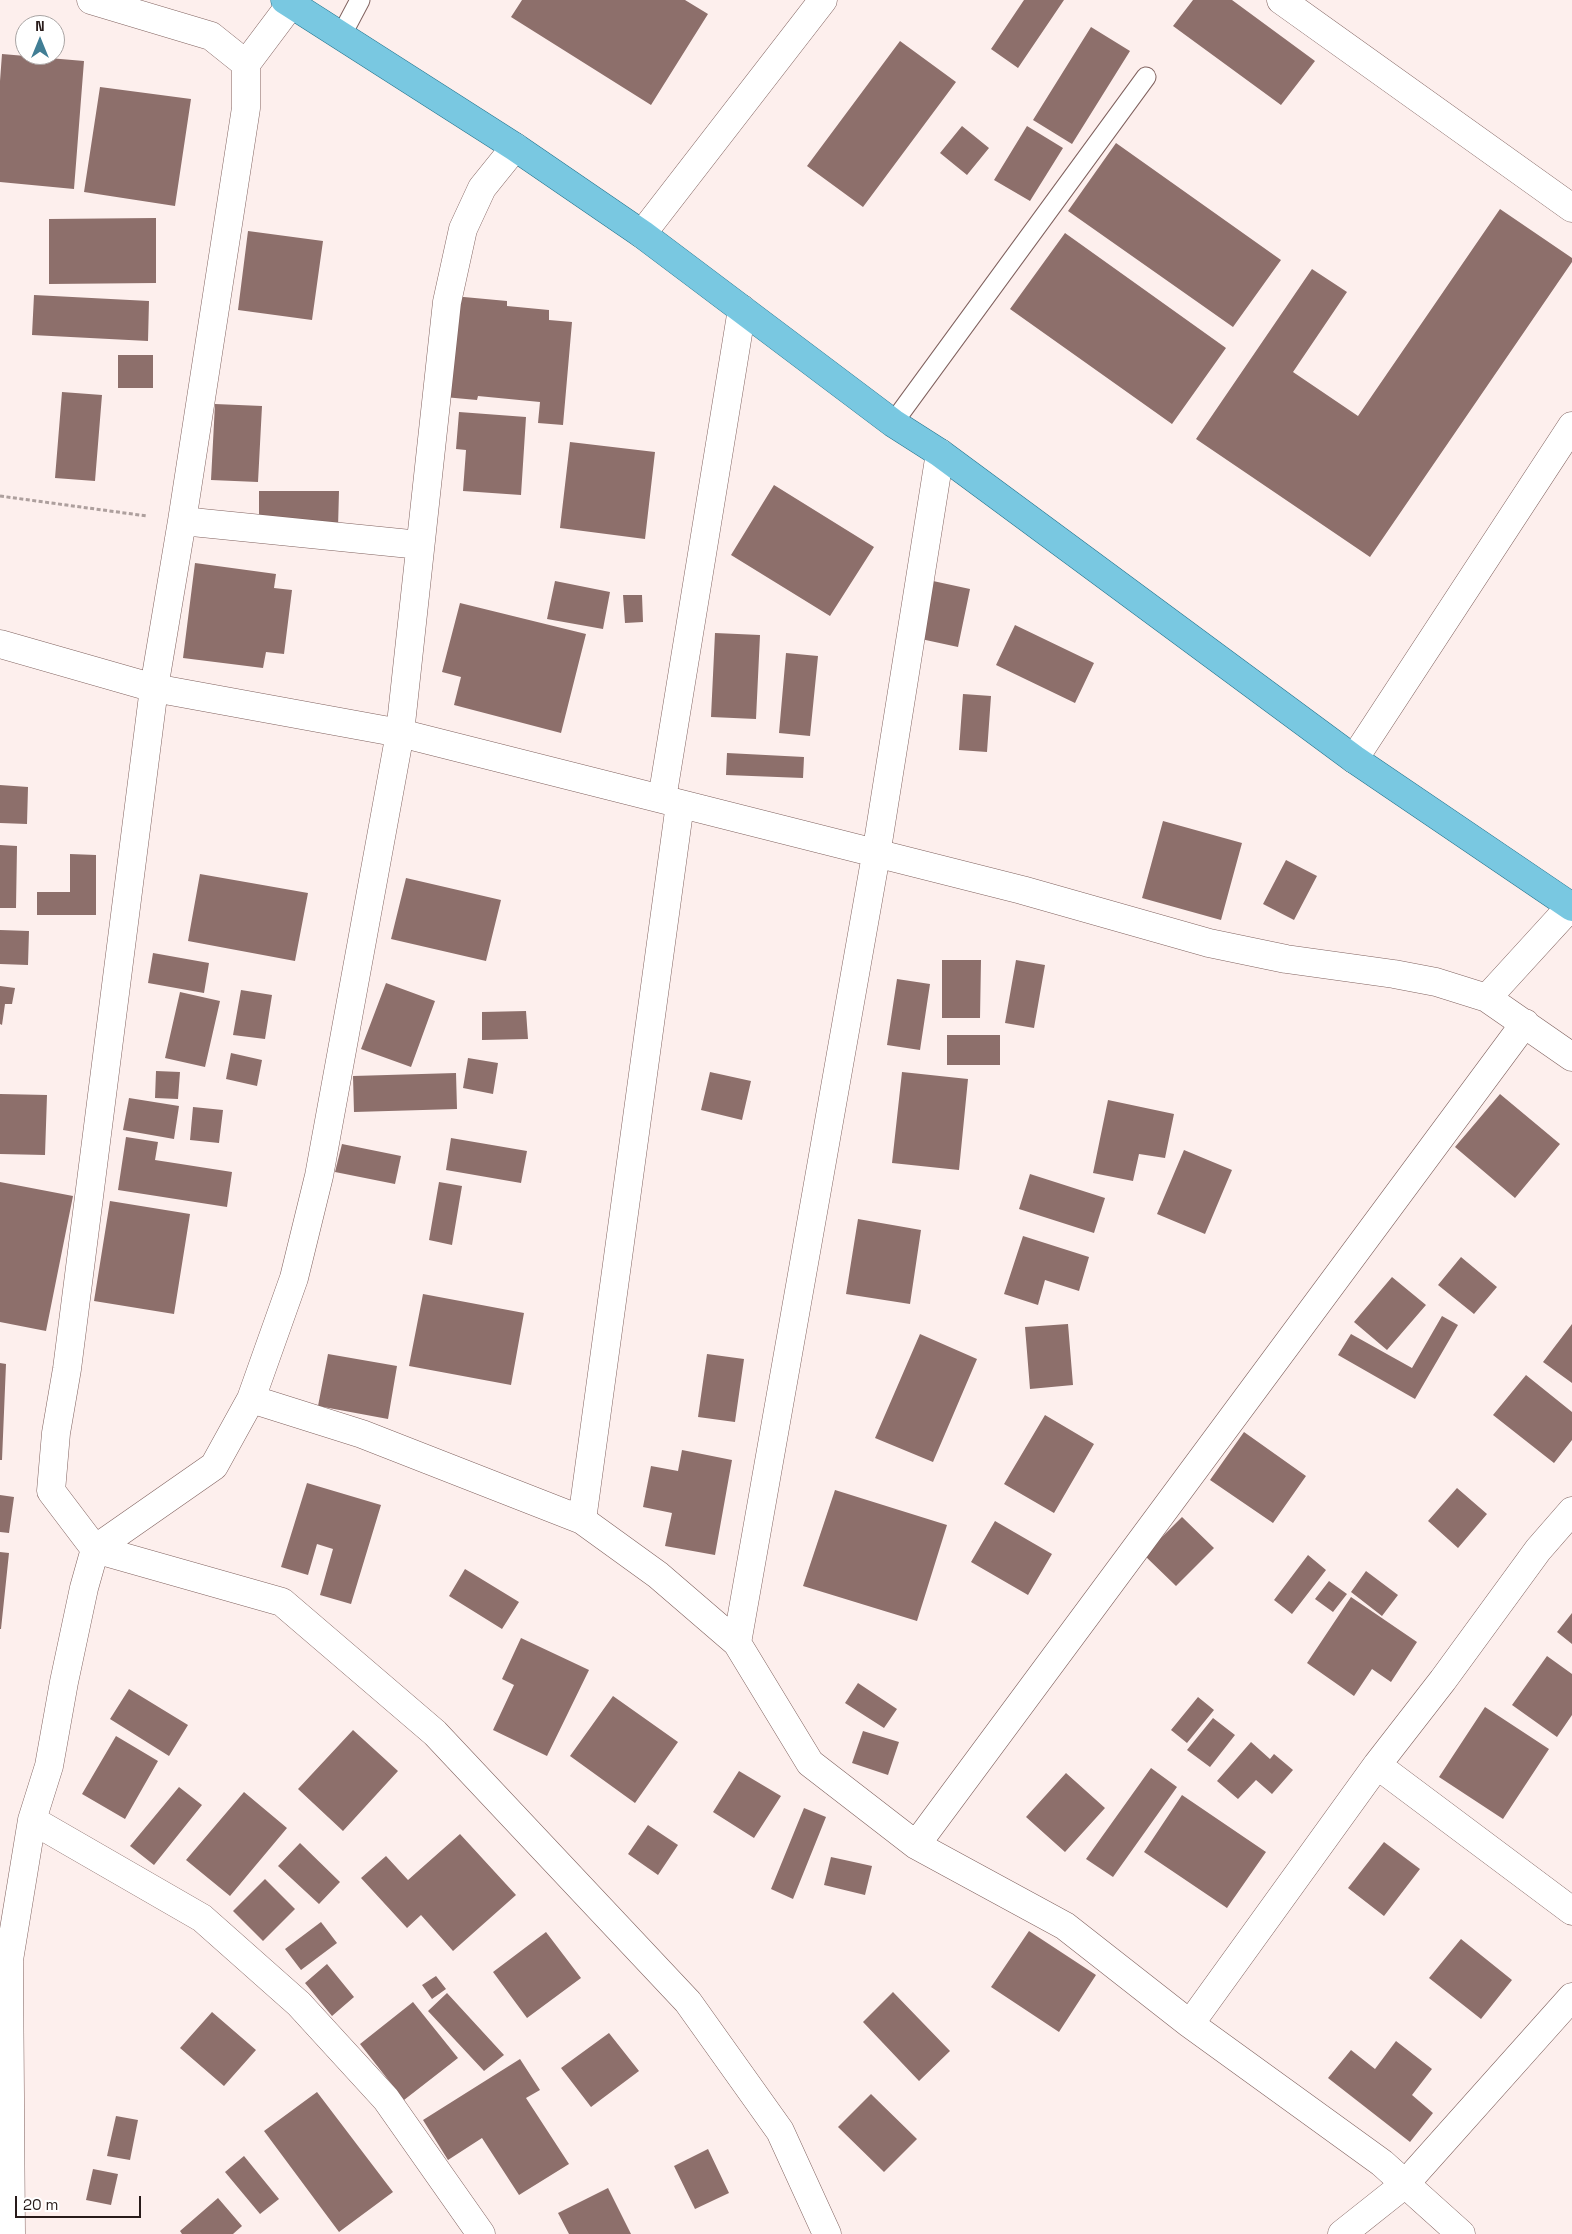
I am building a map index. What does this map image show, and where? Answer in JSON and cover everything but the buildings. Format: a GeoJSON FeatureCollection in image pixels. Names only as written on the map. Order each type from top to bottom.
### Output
{"type":"FeatureCollection","features":[{"type":"Feature","properties":{"kind":"main road"},"geometry":{"type":"LineString","coordinates":[[288,2],[515,147],[642,234],[893,423],[940,453],[1354,759],[1571,906]]}},
{"type":"Feature","properties":{"kind":"street"},"geometry":{"type":"LineString","coordinates":[[91,0],[211,36],[246,64]]}},
{"type":"Feature","properties":{"kind":"street"},"geometry":{"type":"LineString","coordinates":[[642,234],[823,0]]}},
{"type":"Feature","properties":{"kind":"street"},"geometry":{"type":"LineString","coordinates":[[1281,0],[1572,208]]}},
{"type":"Feature","properties":{"kind":"street"},"geometry":{"type":"LineString","coordinates":[[288,2],[246,64],[246,108],[154,688],[67,1369],[56,1433],[51,1491],[95,1549],[282,1602],[435,1733],[688,2002],[780,2131],[827,2234]]}},
{"type":"Feature","properties":{"kind":"street"},"geometry":{"type":"LineString","coordinates":[[11,2234],[9,1960],[32,1820],[49,1766],[84,1588],[95,1549],[214,1466],[251,1399],[294,1278],[320,1176],[400,733],[448,302],[463,229],[482,188],[515,147]]}},
{"type":"Feature","properties":{"kind":"street"},"geometry":{"type":"LineString","coordinates":[[582,1520],[671,801],[742,308]]}},
{"type":"Feature","properties":{"kind":"street"},"geometry":{"type":"LineString","coordinates":[[1354,759],[1572,426]]}},
{"type":"Feature","properties":{"kind":"street"},"geometry":{"type":"LineString","coordinates":[[737,1643],[876,855],[940,453]]}},
{"type":"Feature","properties":{"kind":"street"},"geometry":{"type":"LineString","coordinates":[[182,521],[420,545]]}},
{"type":"Feature","properties":{"kind":"street"},"geometry":{"type":"LineString","coordinates":[[0,644],[154,688],[400,733],[876,855],[1022,890],[1209,943],[1286,959],[1394,974],[1436,982],[1487,998],[1572,1057]]}},
{"type":"Feature","properties":{"kind":"street"},"geometry":{"type":"LineString","coordinates":[[1487,998],[1571,906]]}},
{"type":"Feature","properties":{"kind":"street"},"geometry":{"type":"LineString","coordinates":[[916,1845],[1525,1023]]}},
{"type":"Feature","properties":{"kind":"street"},"geometry":{"type":"LineString","coordinates":[[251,1399],[362,1434],[582,1520],[658,1575],[737,1643],[810,1763],[916,1845],[1065,1926],[1190,2024],[1382,2162],[1461,2234]]}},
{"type":"Feature","properties":{"kind":"street"},"geometry":{"type":"LineString","coordinates":[[1190,2024],[1377,1765],[1444,1680],[1538,1550],[1572,1512]]}},
{"type":"Feature","properties":{"kind":"street"},"geometry":{"type":"LineString","coordinates":[[1377,1765],[1572,1911]]}},
{"type":"Feature","properties":{"kind":"street"},"geometry":{"type":"LineString","coordinates":[[32,1820],[202,1918],[299,2004],[386,2100],[481,2234]]}},
{"type":"Feature","properties":{"kind":"street"},"geometry":{"type":"LineString","coordinates":[[1342,2234],[1405,2184],[1572,1997]]}},
{"type":"Feature","properties":{"kind":"lane"},"geometry":{"type":"LineString","coordinates":[[341,36],[360,0]]}},
{"type":"Feature","properties":{"kind":"lane"},"geometry":{"type":"LineString","coordinates":[[893,423],[1146,77]]}},
{"type":"Feature","properties":{"kind":"path"},"geometry":{"type":"LineString","coordinates":[[0,496],[182,521]]}}]}
